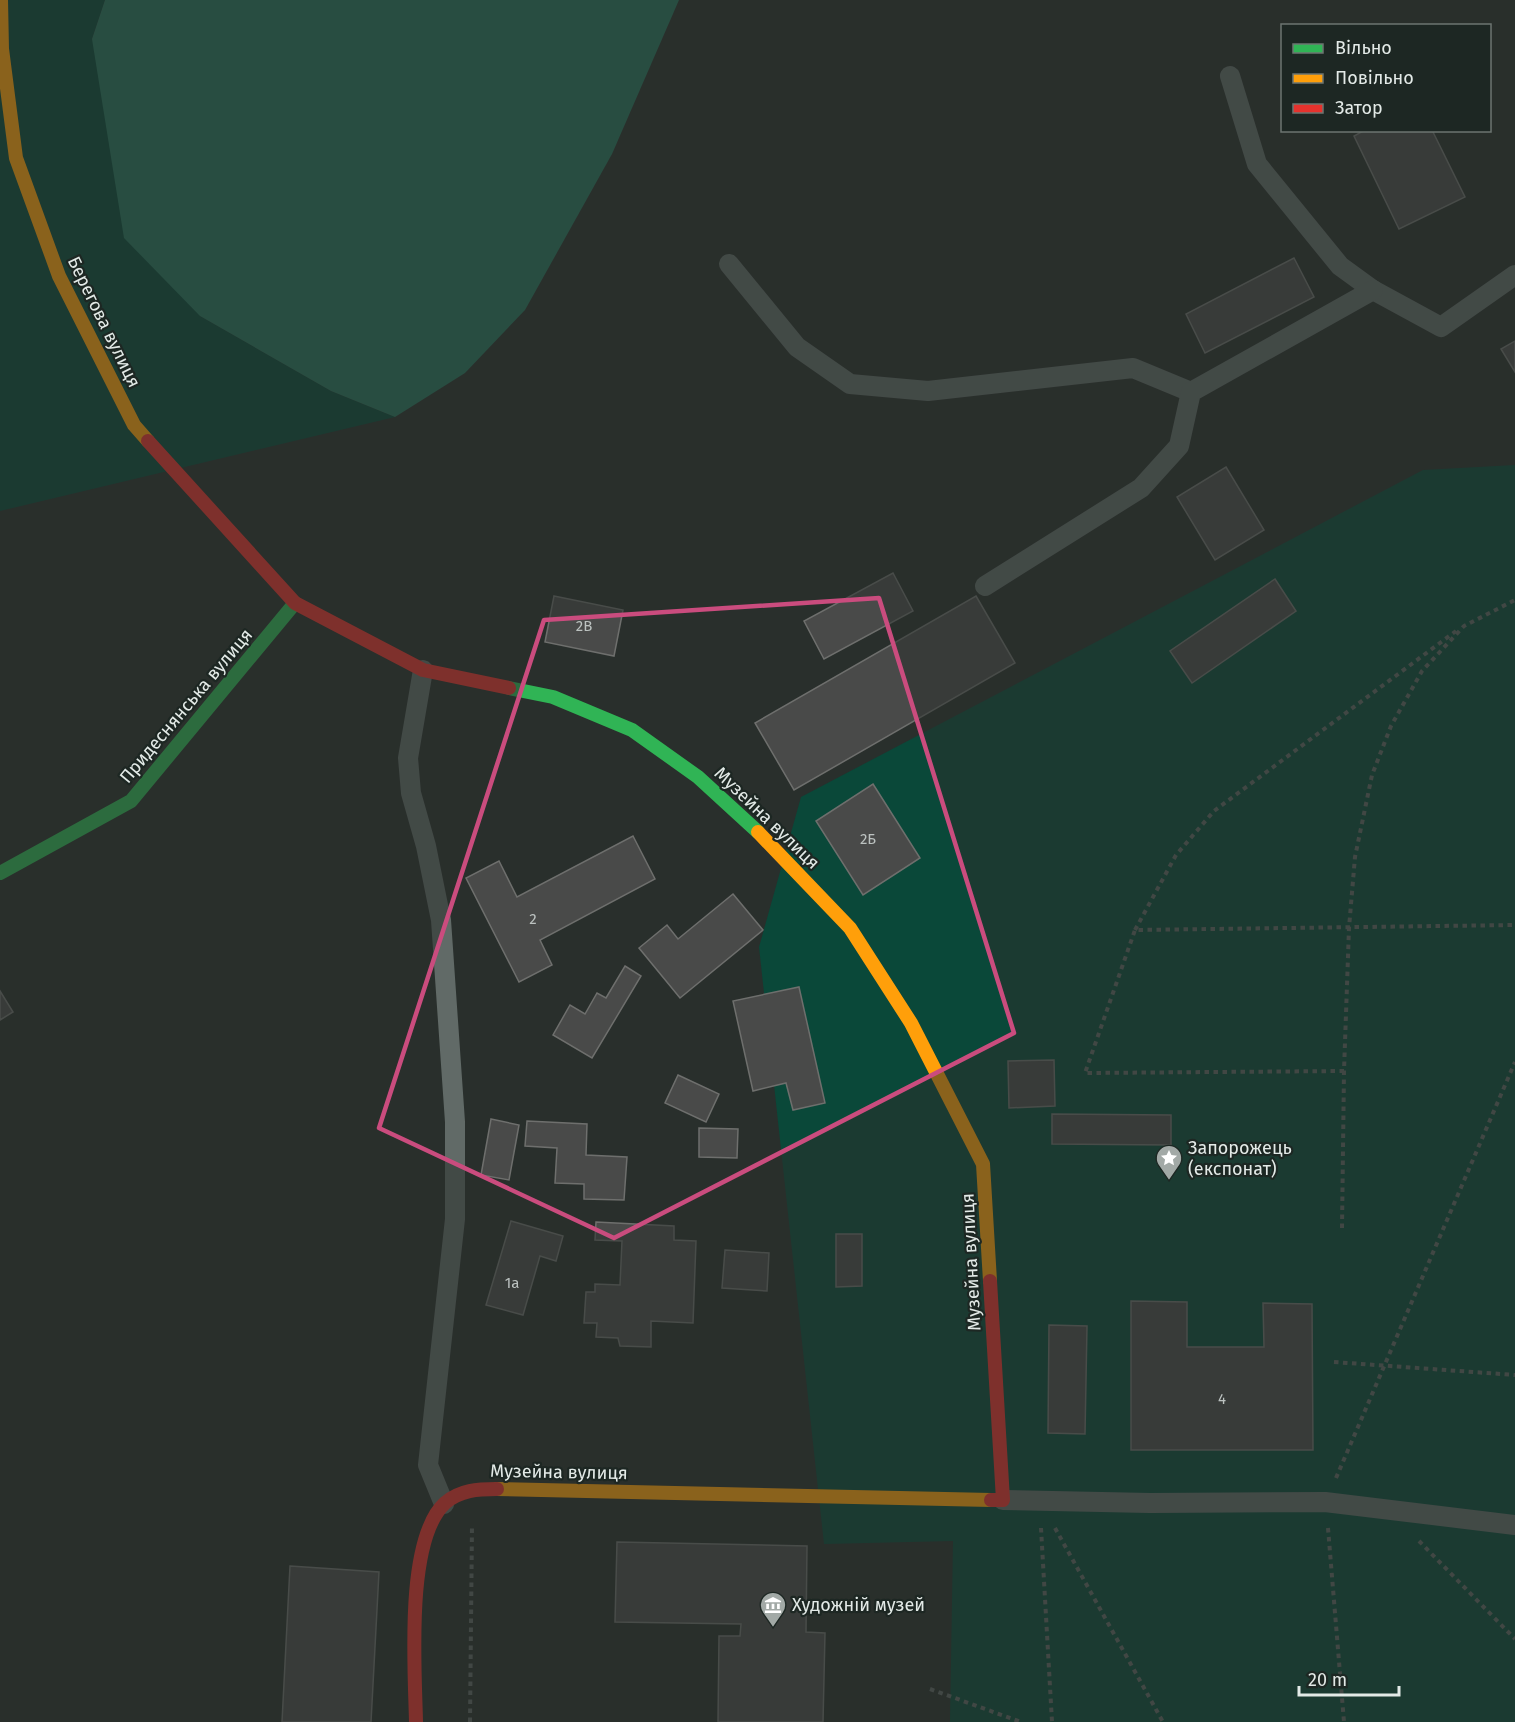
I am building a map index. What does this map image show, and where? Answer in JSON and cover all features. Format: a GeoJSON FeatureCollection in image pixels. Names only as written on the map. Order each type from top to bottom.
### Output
{"type":"FeatureCollection","features":[{"type":"Feature","properties":{"kind":"street","name":"Берегова вулиця"},"geometry":{"type":"LineString","coordinates":[[1,0],[2,50],[16,158],[59,276],[134,425],[295,603]]}},
{"type":"Feature","properties":{"kind":"street","name":"Музейна вулиця"},"geometry":{"type":"LineString","coordinates":[[295,603],[423,670],[553,697],[632,730],[698,777],[770,842],[849,928],[911,1023],[983,1164],[1003,1500],[473,1489],[444,1504],[428,1527],[420,1556],[417,1592],[416,1722]]}},
{"type":"Feature","properties":{"kind":"street","name":"Придеснянська вулиця"},"geometry":{"type":"LineString","coordinates":[[0,873],[131,801],[295,603]]}},
{"type":"Feature","properties":{"kind":"lane"},"geometry":{"type":"LineString","coordinates":[[1230,76],[1257,164],[1340,266],[1373,290],[1441,327],[1515,275]]}},
{"type":"Feature","properties":{"kind":"lane"},"geometry":{"type":"LineString","coordinates":[[729,264],[797,347],[850,384],[928,391],[1133,368],[1191,392]]}},
{"type":"Feature","properties":{"kind":"lane"},"geometry":{"type":"LineString","coordinates":[[985,586],[1141,488],[1179,446],[1191,392],[1373,290]]}},
{"type":"Feature","properties":{"kind":"lane"},"geometry":{"type":"LineString","coordinates":[[423,670],[408,758],[411,793],[426,846],[441,920],[455,1122],[455,1219],[428,1465],[444,1504]]}},
{"type":"Feature","properties":{"kind":"lane"},"geometry":{"type":"LineString","coordinates":[[1003,1500],[1325,1502],[1515,1525]]}},
{"type":"Feature","properties":{"kind":"path"},"geometry":{"type":"LineString","coordinates":[[1344,1071],[1085,1073],[1135,930],[1176,855],[1214,811],[1464,626],[1515,600]]}},
{"type":"Feature","properties":{"kind":"path"},"geometry":{"type":"LineString","coordinates":[[1342,1228],[1344,1071],[1349,928],[1355,856],[1376,765],[1391,726],[1422,671],[1464,626]]}},
{"type":"Feature","properties":{"kind":"path"},"geometry":{"type":"LineString","coordinates":[[1135,930],[1515,925]]}},
{"type":"Feature","properties":{"kind":"path"},"geometry":{"type":"LineString","coordinates":[[1344,1722],[1325,1502],[1515,1062]]}},
{"type":"Feature","properties":{"kind":"path"},"geometry":{"type":"LineString","coordinates":[[1334,1362],[1515,1375]]}},
{"type":"Feature","properties":{"kind":"path"},"geometry":{"type":"LineString","coordinates":[[470,1722],[473,1489]]}},
{"type":"Feature","properties":{"kind":"path"},"geometry":{"type":"LineString","coordinates":[[1040,1502],[1052,1722]]}},
{"type":"Feature","properties":{"kind":"path"},"geometry":{"type":"LineString","coordinates":[[1040,1502],[1163,1722]]}},
{"type":"Feature","properties":{"kind":"path"},"geometry":{"type":"LineString","coordinates":[[1387,1509],[1515,1639]]}},
{"type":"Feature","properties":{"kind":"path"},"geometry":{"type":"LineString","coordinates":[[930,1689],[1021,1722]]}},
{"type":"Feature","properties":{"kind":"highlighted area"},"geometry":{"type":"Polygon","coordinates":[[[879,598],[1014,1033],[614,1238],[379,1128],[544,620],[879,598]]]}},
{"type":"Feature","properties":{"kind":"shaded area"},"geometry":{"type":"Polygon","coordinates":[[[0,0],[105,0],[92,39],[200,316],[331,391],[395,417],[0,511],[0,0]]]}},
{"type":"Feature","properties":{"kind":"shaded area"},"geometry":{"type":"Polygon","coordinates":[[[105,0],[679,0],[612,154],[525,310],[465,373],[395,417],[331,391],[200,316],[124,238],[92,39],[105,0]]]}},
{"type":"Feature","properties":{"kind":"shaded area"},"geometry":{"type":"Polygon","coordinates":[[[1515,465],[1515,1722],[950,1722],[953,1541],[824,1544],[759,947],[801,797],[1423,470],[1515,465]]]}},
{"type":"Feature","properties":{"kind":"building"},"geometry":{"type":"Polygon","coordinates":[[[1361,132],[1433,132],[1465,197],[1399,229],[1354,136],[1361,132]]]}},
{"type":"Feature","properties":{"kind":"building"},"geometry":{"type":"Polygon","coordinates":[[[1294,258],[1314,297],[1205,353],[1186,314],[1294,258]]]}},
{"type":"Feature","properties":{"kind":"building"},"geometry":{"type":"Polygon","coordinates":[[[1515,341],[1515,372],[1501,349],[1515,341]]]}},
{"type":"Feature","properties":{"kind":"building"},"geometry":{"type":"Polygon","coordinates":[[[1226,467],[1264,530],[1215,560],[1177,497],[1226,467]]]}},
{"type":"Feature","properties":{"kind":"building"},"geometry":{"type":"Polygon","coordinates":[[[893,573],[913,611],[824,659],[804,621],[893,573]]]}},
{"type":"Feature","properties":{"kind":"building"},"geometry":{"type":"Polygon","coordinates":[[[1275,579],[1296,611],[1192,683],[1170,651],[1275,579]]]}},
{"type":"Feature","properties":{"kind":"building"},"geometry":{"type":"Polygon","coordinates":[[[554,596],[623,610],[614,656],[545,642],[554,596]]]}},
{"type":"Feature","properties":{"kind":"building"},"geometry":{"type":"Polygon","coordinates":[[[976,596],[1015,663],[794,790],[755,723],[976,596]]]}},
{"type":"Feature","properties":{"kind":"building"},"geometry":{"type":"Polygon","coordinates":[[[873,784],[920,858],[863,895],[816,821],[873,784]]]}},
{"type":"Feature","properties":{"kind":"building"},"geometry":{"type":"Polygon","coordinates":[[[633,836],[655,879],[540,940],[552,965],[519,982],[466,878],[499,861],[517,897],[633,836]]]}},
{"type":"Feature","properties":{"kind":"building"},"geometry":{"type":"Polygon","coordinates":[[[733,894],[763,930],[680,998],[639,948],[667,925],[678,939],[733,894]]]}},
{"type":"Feature","properties":{"kind":"building"},"geometry":{"type":"Polygon","coordinates":[[[625,966],[641,976],[592,1058],[553,1035],[570,1005],[585,1014],[597,993],[606,998],[625,966]]]}},
{"type":"Feature","properties":{"kind":"building"},"geometry":{"type":"Polygon","coordinates":[[[799,987],[825,1103],[793,1110],[786,1083],[753,1091],[733,1001],[799,987]]]}},
{"type":"Feature","properties":{"kind":"building"},"geometry":{"type":"Polygon","coordinates":[[[0,991],[13,1012],[0,1020],[0,991]]]}},
{"type":"Feature","properties":{"kind":"building"},"geometry":{"type":"Polygon","coordinates":[[[1054,1060],[1055,1106],[1009,1108],[1008,1061],[1054,1060]]]}},
{"type":"Feature","properties":{"kind":"building"},"geometry":{"type":"Polygon","coordinates":[[[678,1075],[719,1094],[706,1122],[665,1103],[678,1075]]]}},
{"type":"Feature","properties":{"kind":"building"},"geometry":{"type":"Polygon","coordinates":[[[1052,1114],[1171,1115],[1171,1145],[1052,1144],[1052,1114]]]}},
{"type":"Feature","properties":{"kind":"building"},"geometry":{"type":"Polygon","coordinates":[[[491,1119],[519,1125],[509,1180],[481,1175],[491,1119]]]}},
{"type":"Feature","properties":{"kind":"building"},"geometry":{"type":"Polygon","coordinates":[[[527,1121],[587,1124],[586,1155],[627,1157],[624,1200],[584,1199],[584,1184],[555,1183],[557,1148],[525,1146],[527,1121]]]}},
{"type":"Feature","properties":{"kind":"building"},"geometry":{"type":"Polygon","coordinates":[[[699,1128],[738,1129],[737,1158],[699,1157],[699,1128]]]}},
{"type":"Feature","properties":{"kind":"building"},"geometry":{"type":"Polygon","coordinates":[[[511,1221],[563,1236],[556,1261],[540,1256],[523,1315],[486,1305],[511,1221]]]}},
{"type":"Feature","properties":{"kind":"building"},"geometry":{"type":"Polygon","coordinates":[[[596,1222],[674,1226],[674,1240],[696,1241],[693,1323],[651,1321],[651,1347],[620,1346],[618,1338],[596,1337],[597,1323],[584,1323],[586,1292],[595,1292],[595,1284],[620,1285],[622,1241],[595,1240],[596,1222]]]}},
{"type":"Feature","properties":{"kind":"building"},"geometry":{"type":"Polygon","coordinates":[[[836,1234],[862,1234],[862,1286],[836,1287],[836,1234]]]}},
{"type":"Feature","properties":{"kind":"building"},"geometry":{"type":"Polygon","coordinates":[[[725,1250],[769,1253],[767,1291],[722,1288],[725,1250]]]}},
{"type":"Feature","properties":{"kind":"building"},"geometry":{"type":"Polygon","coordinates":[[[1131,1301],[1187,1302],[1187,1347],[1264,1347],[1263,1303],[1312,1304],[1313,1450],[1131,1450],[1131,1301]]]}},
{"type":"Feature","properties":{"kind":"building"},"geometry":{"type":"Polygon","coordinates":[[[1049,1325],[1087,1326],[1085,1434],[1048,1433],[1049,1325]]]}},
{"type":"Feature","properties":{"kind":"building","name":"Художній музей"},"geometry":{"type":"Polygon","coordinates":[[[617,1542],[807,1546],[806,1632],[825,1633],[823,1722],[718,1722],[719,1636],[740,1636],[741,1624],[615,1622],[617,1542]]]}},
{"type":"Feature","properties":{"kind":"building"},"geometry":{"type":"Polygon","coordinates":[[[290,1566],[379,1572],[371,1722],[282,1722],[290,1566]]]}},
{"type":"Feature","properties":{"kind":"traffic: fast"},"geometry":{"type":"LineString","coordinates":[[0,873],[131,801],[295,603]]}},
{"type":"Feature","properties":{"kind":"traffic: fast"},"geometry":{"type":"LineString","coordinates":[[509,688],[553,697],[632,730],[698,777],[758,832]]}},
{"type":"Feature","properties":{"kind":"traffic: slow"},"geometry":{"type":"LineString","coordinates":[[1,0],[2,49],[16,158],[59,276],[134,425],[148,441]]}},
{"type":"Feature","properties":{"kind":"traffic: slow"},"geometry":{"type":"LineString","coordinates":[[758,832],[850,928],[911,1023],[983,1164],[990,1281]]}},
{"type":"Feature","properties":{"kind":"traffic: slow"},"geometry":{"type":"LineString","coordinates":[[497,1489],[991,1500]]}},
{"type":"Feature","properties":{"kind":"traffic: jam"},"geometry":{"type":"LineString","coordinates":[[148,441],[295,603],[423,670],[509,688]]}},
{"type":"Feature","properties":{"kind":"traffic: jam"},"geometry":{"type":"LineString","coordinates":[[990,1281],[1003,1500],[991,1500]]}},
{"type":"Feature","properties":{"kind":"traffic: jam"},"geometry":{"type":"LineString","coordinates":[[416,1722],[415,1607],[423,1546],[432,1521],[445,1503],[463,1493],[497,1489]]}},
{"type":"Feature","properties":{"kind":"place","name":"Запорожець (експонат)"},"geometry":{"type":"Point","coordinates":[1169,1181]}},
{"type":"Feature","properties":{"kind":"place","name":"Художній музей"},"geometry":{"type":"Point","coordinates":[773,1628]}}]}
